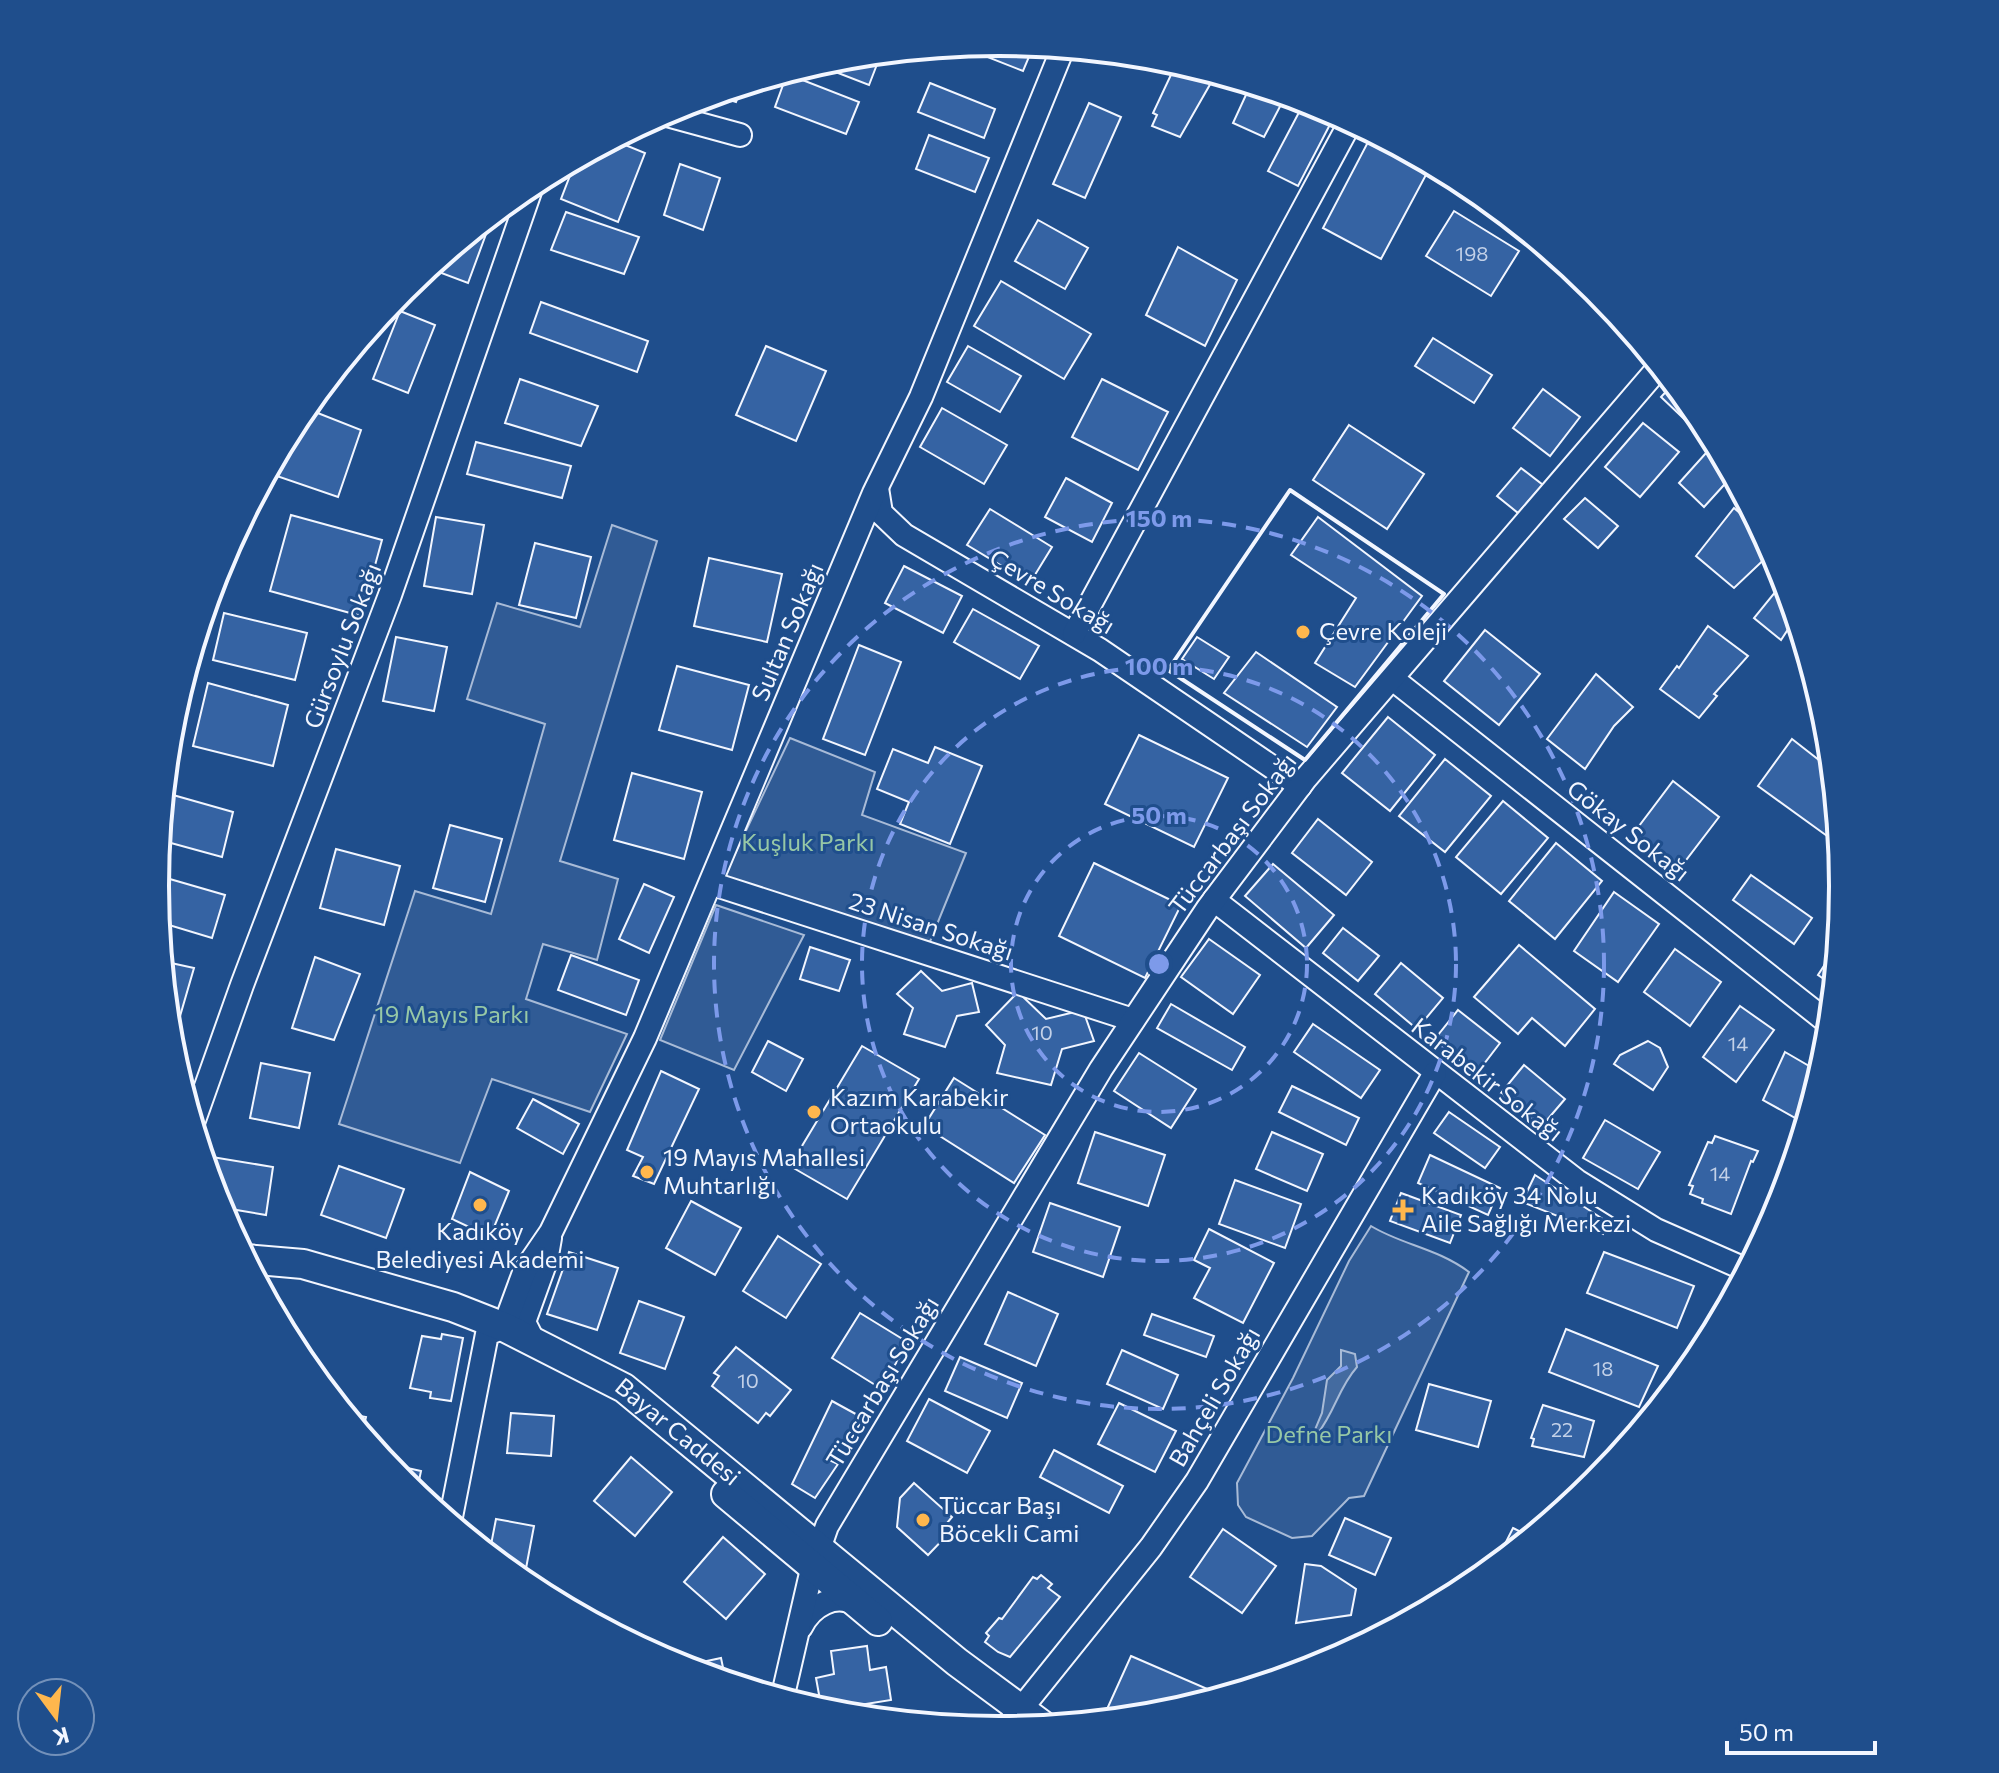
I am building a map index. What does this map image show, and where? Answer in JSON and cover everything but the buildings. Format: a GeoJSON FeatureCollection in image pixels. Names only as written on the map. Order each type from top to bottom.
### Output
{"type":"FeatureCollection","features":[{"type":"Feature","properties":{"kind":"main road","name":"Bayar Caddesi"},"geometry":{"type":"LineString","coordinates":[[260,1264],[534,1342],[640,1399],[815,1559],[857,1605],[1007,1717]]}},
{"type":"Feature","properties":{"kind":"main road","name":"Bayar Caddesi"},"geometry":{"type":"LineString","coordinates":[[496,1330],[621,1407],[815,1559],[1008,1717]]}},
{"type":"Feature","properties":{"kind":"street","name":"Sultan Sokağı"},"geometry":{"type":"LineString","coordinates":[[453,1511],[496,1330],[525,1270],[551,1232],[630,1072],[713,884],[878,486],[915,411],[1059,58]]}},
{"type":"Feature","properties":{"kind":"street"},"geometry":{"type":"LineString","coordinates":[[682,119],[740,135]]}},
{"type":"Feature","properties":{"kind":"street"},"geometry":{"type":"LineString","coordinates":[[1074,634],[1345,132]]}},
{"type":"Feature","properties":{"kind":"street","name":"Gürsoylu Sokağı"},"geometry":{"type":"LineString","coordinates":[[199,1107],[390,595],[511,215]]}},
{"type":"Feature","properties":{"kind":"street","name":"Tüccarbaşı Sokağı"},"geometry":{"type":"LineString","coordinates":[[785,1689],[815,1559],[871,1452],[1133,1020],[1214,900],[1300,786],[1653,375]]}},
{"type":"Feature","properties":{"kind":"street","name":"Çevre Sokağı"},"geometry":{"type":"LineString","coordinates":[[878,486],[879,510],[904,535],[1074,634],[1300,786]]}},
{"type":"Feature","properties":{"kind":"street"},"geometry":{"type":"LineString","coordinates":[[855,542],[863,535],[879,530],[904,535]]}},
{"type":"Feature","properties":{"kind":"street","name":"Gökay Sokağı"},"geometry":{"type":"LineString","coordinates":[[1394,680],[1820,1016]]}},
{"type":"Feature","properties":{"kind":"street","name":"23 Nisan Sokağı"},"geometry":{"type":"LineString","coordinates":[[713,884],[1133,1020]]}},
{"type":"Feature","properties":{"kind":"street","name":"Karabekir Sokağı"},"geometry":{"type":"LineString","coordinates":[[1214,900],[1565,1173],[1656,1230],[1738,1266]]}},
{"type":"Feature","properties":{"kind":"street","name":"Bahçeli Sokağı"},"geometry":{"type":"LineString","coordinates":[[1018,1716],[1151,1547],[1197,1481],[1435,1073]]}},
{"type":"Feature","properties":{"kind":"street","name":"Sultan Sokağı"},"geometry":{"type":"LineString","coordinates":[[534,1342],[524,1329],[524,1319],[546,1261],[551,1232]]}},
{"type":"Feature","properties":{"kind":"street"},"geometry":{"type":"LineString","coordinates":[[799,1631],[810,1613],[824,1604],[844,1599],[857,1605]]}},
{"type":"Feature","properties":{"kind":"green space","name":"19 Mayıs Parkı"},"geometry":{"type":"Polygon","coordinates":[[[612,525],[657,541],[560,861],[618,879],[597,960],[543,944],[526,999],[627,1034],[590,1112],[492,1079],[460,1163],[339,1124],[415,891],[491,914],[545,724],[467,699],[497,603],[580,627],[612,525]]]}},
{"type":"Feature","properties":{"kind":"green space","name":"Kuşluk Parkı"},"geometry":{"type":"Polygon","coordinates":[[[790,738],[875,772],[862,815],[966,853],[927,949],[724,877],[790,738]]]}},
{"type":"Feature","properties":{"kind":"green space"},"geometry":{"type":"Polygon","coordinates":[[[716,905],[804,935],[734,1070],[660,1040],[716,905]]]}},
{"type":"Feature","properties":{"kind":"green space","name":"Defne Parkı"},"geometry":{"type":"Polygon","coordinates":[[[1371,1226],[1445,1257],[1469,1272],[1364,1496],[1349,1498],[1312,1536],[1292,1538],[1246,1517],[1238,1505],[1237,1483],[1293,1378],[1349,1261],[1371,1226]]]}},
{"type":"Feature","properties":{"kind":"shaded area"},"geometry":{"type":"Polygon","coordinates":[[[1341,1350],[1355,1354],[1357,1367],[1324,1425],[1318,1433],[1314,1432],[1322,1413],[1327,1380],[1341,1366],[1341,1350]]]}},
{"type":"Feature","properties":{"kind":"wall"},"geometry":{"type":"LineString","coordinates":[[1290,490],[1444,594],[1305,760],[1168,670],[1290,490]]}},
{"type":"Feature","properties":{"kind":"place","name":"Çevre Koleji"},"geometry":{"type":"Point","coordinates":[1303,632]}},
{"type":"Feature","properties":{"kind":"place","name":"Kazım Karabekir Ortaokulu"},"geometry":{"type":"Point","coordinates":[814,1112]}},
{"type":"Feature","properties":{"kind":"place","name":"19 Mayıs Mahallesi Muhtarlığı"},"geometry":{"type":"Point","coordinates":[647,1172]}},
{"type":"Feature","properties":{"kind":"place","name":"Kadıköy Belediyesi Akademi"},"geometry":{"type":"Point","coordinates":[480,1205]}},
{"type":"Feature","properties":{"kind":"place","name":"Kadıköy 34 Nolu Aile Sağlığı Merkezi"},"geometry":{"type":"Point","coordinates":[1403,1210]}},
{"type":"Feature","properties":{"kind":"place","name":"Tüccar Başı Böcekli Cami"},"geometry":{"type":"Point","coordinates":[923,1520]}}]}
